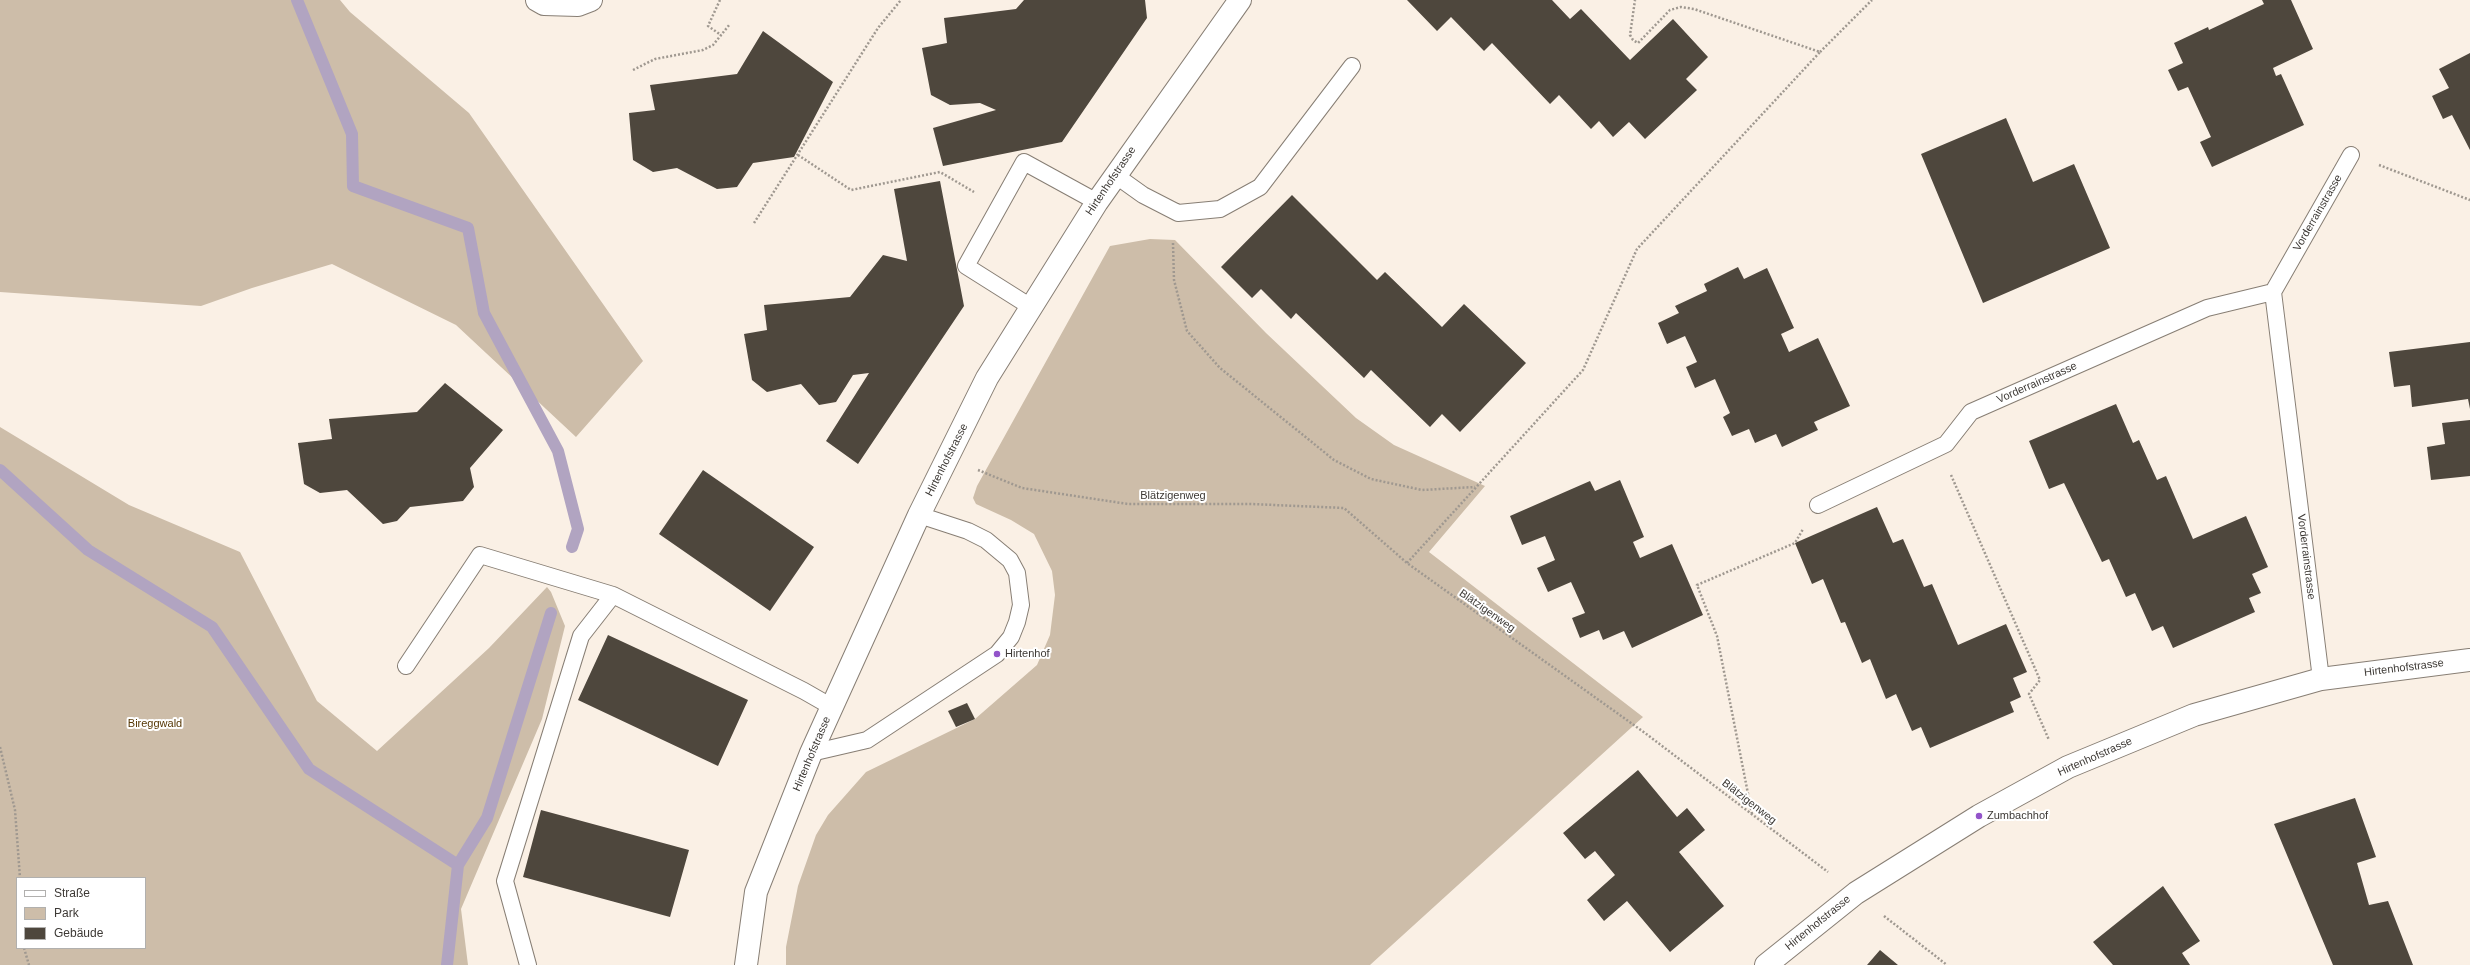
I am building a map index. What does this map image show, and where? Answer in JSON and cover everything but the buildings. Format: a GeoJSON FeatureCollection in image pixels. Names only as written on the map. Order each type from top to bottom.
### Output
{"type":"FeatureCollection","features":[{"type":"Feature","properties":{"kind":"street"},"geometry":{"type":"LineString","coordinates":[[537,0],[544,4],[578,5],[591,0]]}},
{"type":"Feature","properties":{"kind":"street","name":"Hirtenhofstrasse"},"geometry":{"type":"LineString","coordinates":[[746,965],[756,892],[811,754],[919,515],[987,378],[1096,202],[1240,0]]}},
{"type":"Feature","properties":{"kind":"street","name":"Hirtenhofstrasse"},"geometry":{"type":"LineString","coordinates":[[1766,965],[1856,893],[1979,816],[2068,767],[2194,715],[2321,679],[2470,660]]}},
{"type":"Feature","properties":{"kind":"lane"},"geometry":{"type":"LineString","coordinates":[[1115,175],[1143,195],[1178,213],[1220,209],[1260,187],[1352,66]]}},
{"type":"Feature","properties":{"kind":"lane","name":"Vorderrainstrasse"},"geometry":{"type":"LineString","coordinates":[[2321,679],[2273,292],[2351,155]]}},
{"type":"Feature","properties":{"kind":"lane"},"geometry":{"type":"LineString","coordinates":[[1031,307],[966,266],[1024,162],[1096,202]]}},
{"type":"Feature","properties":{"kind":"lane","name":"Vorderrainstrasse"},"geometry":{"type":"LineString","coordinates":[[1818,505],[1946,444],[1971,412],[2208,308],[2273,292]]}},
{"type":"Feature","properties":{"kind":"lane"},"geometry":{"type":"LineString","coordinates":[[811,754],[867,740],[997,654],[1011,637],[1021,605],[1017,573],[1010,560],[986,540],[968,531],[919,515]]}},
{"type":"Feature","properties":{"kind":"lane"},"geometry":{"type":"LineString","coordinates":[[406,666],[480,555],[612,595],[804,691],[832,707]]}},
{"type":"Feature","properties":{"kind":"lane"},"geometry":{"type":"LineString","coordinates":[[528,965],[505,880],[580,636],[612,595]]}},
{"type":"Feature","properties":{"kind":"path"},"geometry":{"type":"LineString","coordinates":[[720,0],[708,26],[721,35]]}},
{"type":"Feature","properties":{"kind":"path"},"geometry":{"type":"LineString","coordinates":[[754,223],[878,28],[901,0]]}},
{"type":"Feature","properties":{"kind":"path"},"geometry":{"type":"LineString","coordinates":[[1635,0],[1630,35],[1633,40],[1638,43],[1670,10],[1681,7],[1694,9],[1820,52]]}},
{"type":"Feature","properties":{"kind":"path"},"geometry":{"type":"LineString","coordinates":[[1407,563],[1583,370],[1638,249],[1820,52],[1872,0]]}},
{"type":"Feature","properties":{"kind":"path"},"geometry":{"type":"LineString","coordinates":[[633,70],[655,60],[703,50],[713,45],[730,24]]}},
{"type":"Feature","properties":{"kind":"path"},"geometry":{"type":"LineString","coordinates":[[798,155],[851,190],[940,172],[999,207]]}},
{"type":"Feature","properties":{"kind":"path"},"geometry":{"type":"LineString","coordinates":[[2351,155],[2470,200]]}},
{"type":"Feature","properties":{"kind":"path"},"geometry":{"type":"LineString","coordinates":[[1172,210],[1174,280],[1187,331],[1220,368],[1334,460],[1371,479],[1422,490],[1476,486]]}},
{"type":"Feature","properties":{"kind":"path"},"geometry":{"type":"LineString","coordinates":[[1938,447],[2040,680],[2029,694],[2050,742]]}},
{"type":"Feature","properties":{"kind":"path","name":"Blätzigenweg"},"geometry":{"type":"LineString","coordinates":[[949,455],[977,470],[1022,488],[1128,504],[1251,504],[1344,508],[1407,563],[1645,733],[1856,893],[1947,965]]}},
{"type":"Feature","properties":{"kind":"path"},"geometry":{"type":"LineString","coordinates":[[1752,814],[1717,636],[1697,585],[1795,543]]}},
{"type":"Feature","properties":{"kind":"path"},"geometry":{"type":"LineString","coordinates":[[0,747],[15,810],[20,877]]}},
{"type":"Feature","properties":{"kind":"path"},"geometry":{"type":"LineString","coordinates":[[24,949],[29,965]]}},
{"type":"Feature","properties":{"kind":"green space"},"geometry":{"type":"Polygon","coordinates":[[[0,0],[340,0],[350,12],[469,113],[643,361],[576,437],[456,325],[332,264],[252,288],[201,306],[0,292],[0,0]]]}},
{"type":"Feature","properties":{"kind":"green space"},"geometry":{"type":"Polygon","coordinates":[[[1150,239],[1175,240],[1266,333],[1356,418],[1394,445],[1485,486],[1429,552],[1643,717],[1370,965],[786,965],[786,947],[798,886],[816,835],[828,815],[866,772],[975,719],[1037,665],[1050,635],[1055,595],[1052,571],[1034,534],[1011,520],[976,504],[973,498],[977,486],[1110,246],[1150,239]]]}},
{"type":"Feature","properties":{"kind":"green space","name":"Bireggwald"},"geometry":{"type":"Polygon","coordinates":[[[0,427],[129,505],[240,552],[317,701],[377,751],[489,648],[547,587],[551,592],[565,626],[542,719],[461,909],[468,965],[0,965],[0,427]]]}},
{"type":"Feature","properties":{"kind":"waterway"},"geometry":{"type":"LineString","coordinates":[[297,0],[352,134],[353,186],[468,228],[484,313],[558,451],[578,529],[572,547]]}},
{"type":"Feature","properties":{"kind":"waterway"},"geometry":{"type":"LineString","coordinates":[[0,470],[88,550],[212,627],[309,769],[458,865]]}},
{"type":"Feature","properties":{"kind":"waterway"},"geometry":{"type":"LineString","coordinates":[[447,965],[458,865],[487,818],[551,613]]}},
{"type":"Feature","properties":{"kind":"place","name":"Hirtenhof"},"geometry":{"type":"Point","coordinates":[997,654]}},
{"type":"Feature","properties":{"kind":"place","name":"Zumbachhof"},"geometry":{"type":"Point","coordinates":[1979,816]}}]}
